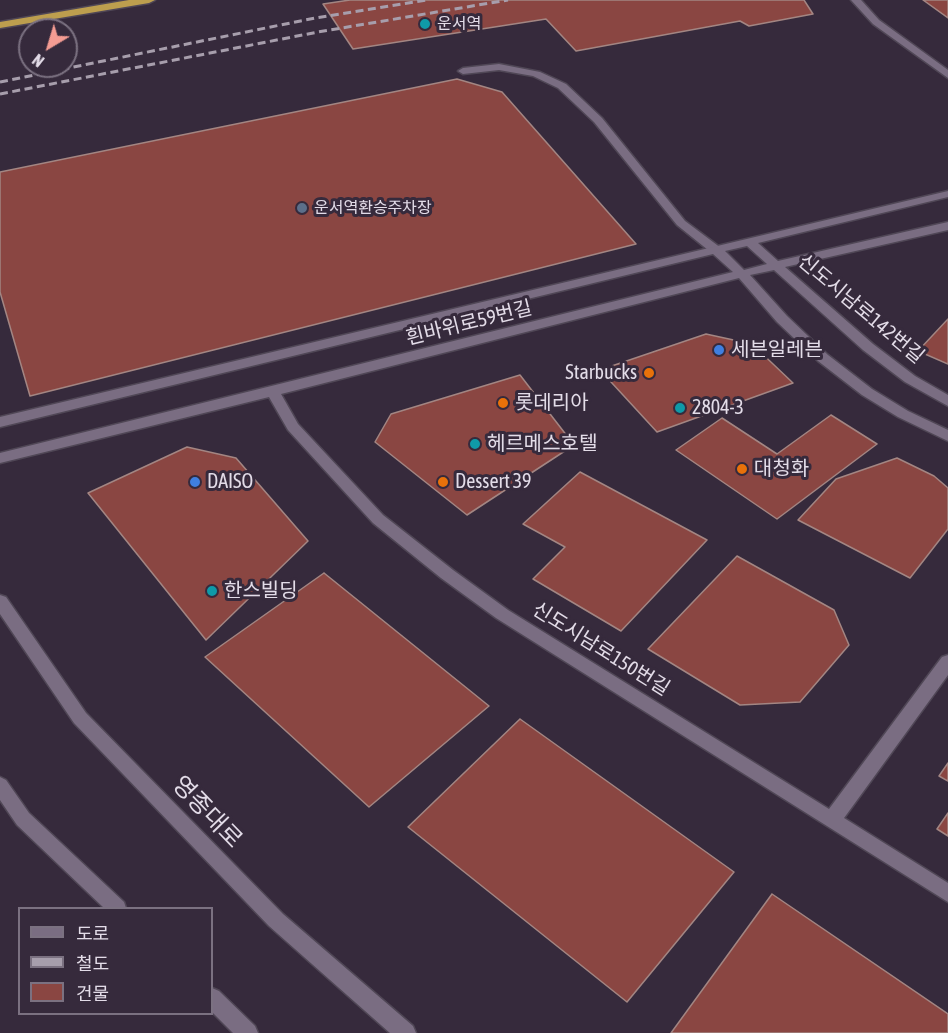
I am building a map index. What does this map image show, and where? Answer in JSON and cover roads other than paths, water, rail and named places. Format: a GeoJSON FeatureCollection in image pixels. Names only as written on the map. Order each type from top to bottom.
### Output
{"type":"FeatureCollection","features":[{"type":"Feature","properties":{"kind":"highway"},"geometry":{"type":"LineString","coordinates":[[0,24],[149,0]]}},
{"type":"Feature","properties":{"kind":"street"},"geometry":{"type":"LineString","coordinates":[[856,0],[876,22],[948,75]]}},
{"type":"Feature","properties":{"kind":"street"},"geometry":{"type":"LineString","coordinates":[[463,71],[499,67],[536,74],[562,86],[598,120],[681,223],[743,275],[782,319],[823,358],[867,392],[903,414],[948,436]]}},
{"type":"Feature","properties":{"kind":"street","name":"흰바위로59번길"},"geometry":{"type":"LineString","coordinates":[[0,422],[948,194]]}},
{"type":"Feature","properties":{"kind":"street","name":"흰바위로59번길"},"geometry":{"type":"LineString","coordinates":[[0,458],[777,265],[948,226]]}},
{"type":"Feature","properties":{"kind":"street","name":"신도시남로142번길"},"geometry":{"type":"LineString","coordinates":[[751,243],[868,347],[910,379],[948,401]]}},
{"type":"Feature","properties":{"kind":"street","name":"신도시남로150번길"},"geometry":{"type":"LineString","coordinates":[[273,392],[293,427],[378,519],[447,574],[502,614],[948,893]]}},
{"type":"Feature","properties":{"kind":"street","name":"영종대로"},"geometry":{"type":"LineString","coordinates":[[0,601],[80,718],[276,920],[406,1033]]}},
{"type":"Feature","properties":{"kind":"street"},"geometry":{"type":"LineString","coordinates":[[832,820],[948,662]]}},
{"type":"Feature","properties":{"kind":"street"},"geometry":{"type":"LineString","coordinates":[[0,785],[23,819],[115,907]]}},
{"type":"Feature","properties":{"kind":"street"},"geometry":{"type":"LineString","coordinates":[[213,999],[248,1033]]}},
{"type":"Feature","properties":{"kind":"railway"},"geometry":{"type":"LineString","coordinates":[[0,82],[315,18],[427,0]]}},
{"type":"Feature","properties":{"kind":"railway"},"geometry":{"type":"LineString","coordinates":[[0,94],[318,32],[508,0]]}},
{"type":"Feature","properties":{"kind":"place","name":"운서역"},"geometry":{"type":"Point","coordinates":[425,24]}},
{"type":"Feature","properties":{"kind":"place","name":"운서역환승주차장"},"geometry":{"type":"Point","coordinates":[302,208]}},
{"type":"Feature","properties":{"kind":"place","name":"세븐일레븐"},"geometry":{"type":"Point","coordinates":[719,350]}},
{"type":"Feature","properties":{"kind":"place","name":"Starbucks"},"geometry":{"type":"Point","coordinates":[649,373]}},
{"type":"Feature","properties":{"kind":"place","name":"롯데리아"},"geometry":{"type":"Point","coordinates":[503,403]}},
{"type":"Feature","properties":{"kind":"place","name":"2804-3"},"geometry":{"type":"Point","coordinates":[680,408]}},
{"type":"Feature","properties":{"kind":"place","name":"헤르메스호텔"},"geometry":{"type":"Point","coordinates":[475,444]}},
{"type":"Feature","properties":{"kind":"place","name":"대청화"},"geometry":{"type":"Point","coordinates":[742,469]}},
{"type":"Feature","properties":{"kind":"place","name":"DAISO"},"geometry":{"type":"Point","coordinates":[195,482]}},
{"type":"Feature","properties":{"kind":"place","name":"Dessert 39"},"geometry":{"type":"Point","coordinates":[443,482]}},
{"type":"Feature","properties":{"kind":"place","name":"한스빌딩"},"geometry":{"type":"Point","coordinates":[212,591]}}]}
